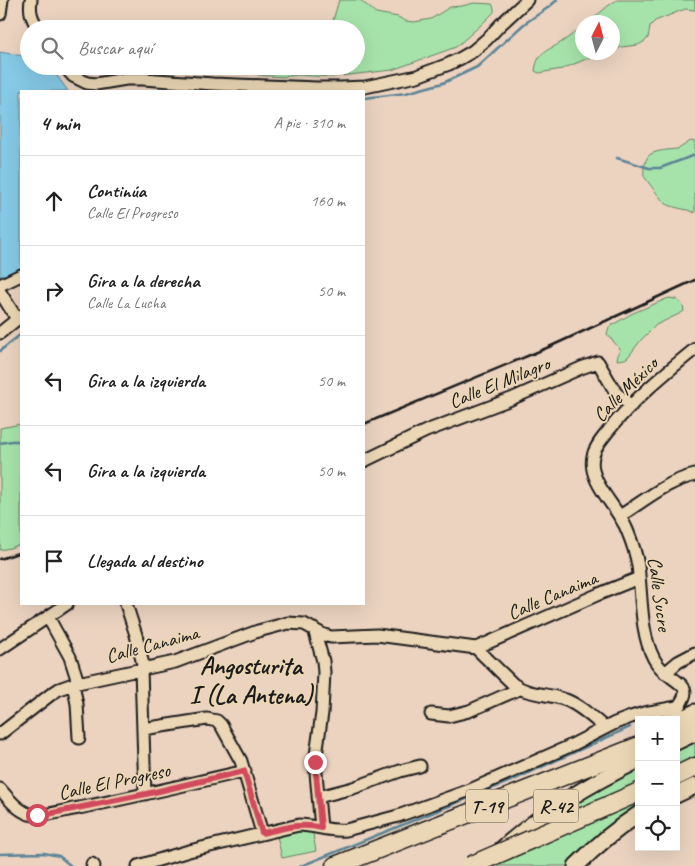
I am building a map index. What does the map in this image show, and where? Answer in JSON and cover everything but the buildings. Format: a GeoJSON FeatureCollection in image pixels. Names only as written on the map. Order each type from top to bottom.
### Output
{"type":"FeatureCollection","features":[{"type":"Feature","properties":{"kind":"highway"},"geometry":{"type":"LineString","coordinates":[[680,730],[695,724]]}},
{"type":"Feature","properties":{"kind":"highway","name":"T-19"},"geometry":{"type":"LineString","coordinates":[[335,866],[633,746]]}},
{"type":"Feature","properties":{"kind":"highway"},"geometry":{"type":"LineString","coordinates":[[680,774],[695,767]]}},
{"type":"Feature","properties":{"kind":"highway","name":"T-19"},"geometry":{"type":"LineString","coordinates":[[470,866],[635,794]]}},
{"type":"Feature","properties":{"kind":"main road"},"geometry":{"type":"LineString","coordinates":[[680,740],[695,733]]}},
{"type":"Feature","properties":{"kind":"main road","name":"R-42"},"geometry":{"type":"LineString","coordinates":[[484,866],[511,841],[553,808],[592,784],[637,761]]}},
{"type":"Feature","properties":{"kind":"main road"},"geometry":{"type":"LineString","coordinates":[[680,793],[695,786]]}},
{"type":"Feature","properties":{"kind":"main road","name":"R-42"},"geometry":{"type":"LineString","coordinates":[[576,866],[604,840],[635,817]]}},
{"type":"Feature","properties":{"kind":"street"},"geometry":{"type":"LineString","coordinates":[[0,14],[2,0]]}},
{"type":"Feature","properties":{"kind":"street"},"geometry":{"type":"LineString","coordinates":[[31,0],[30,9],[34,20]]}},
{"type":"Feature","properties":{"kind":"street"},"geometry":{"type":"LineString","coordinates":[[72,75],[87,83],[96,84],[127,85],[143,79],[213,84],[333,88],[365,87],[416,76],[461,58],[487,39],[527,0]]}},
{"type":"Feature","properties":{"kind":"street"},"geometry":{"type":"LineString","coordinates":[[0,285],[20,275]]}},
{"type":"Feature","properties":{"kind":"street"},"geometry":{"type":"LineString","coordinates":[[0,292],[19,317],[0,333]]}},
{"type":"Feature","properties":{"kind":"street","name":"Calle México"},"geometry":{"type":"LineString","coordinates":[[592,463],[595,451],[616,421],[645,392],[695,349]]}},
{"type":"Feature","properties":{"kind":"street","name":"Calle El Milagro"},"geometry":{"type":"LineString","coordinates":[[365,461],[426,431],[511,399],[598,362],[616,392],[631,406]]}},
{"type":"Feature","properties":{"kind":"street","name":"Calle Sucre"},"geometry":{"type":"LineString","coordinates":[[592,463],[594,475],[626,526],[634,547],[648,647],[656,662],[665,673],[684,687],[684,697],[670,716]]}},
{"type":"Feature","properties":{"kind":"street"},"geometry":{"type":"LineString","coordinates":[[620,516],[678,480],[695,475]]}},
{"type":"Feature","properties":{"kind":"street","name":"Calle Canaima"},"geometry":{"type":"LineString","coordinates":[[0,734],[59,689],[76,683],[175,662],[274,626],[295,623],[304,624],[324,635],[331,636],[376,635],[476,648],[639,578]]}},
{"type":"Feature","properties":{"kind":"street"},"geometry":{"type":"LineString","coordinates":[[0,649],[65,605]]}},
{"type":"Feature","properties":{"kind":"street"},"geometry":{"type":"LineString","coordinates":[[126,605],[134,628],[143,669],[146,794]]}},
{"type":"Feature","properties":{"kind":"street"},"geometry":{"type":"LineString","coordinates":[[48,616],[70,658],[76,683],[79,738]]}},
{"type":"Feature","properties":{"kind":"street"},"geometry":{"type":"LineString","coordinates":[[314,629],[323,661],[324,683],[315,762],[321,828]]}},
{"type":"Feature","properties":{"kind":"street"},"geometry":{"type":"LineString","coordinates":[[476,648],[520,689],[566,700],[584,710],[606,728]]}},
{"type":"Feature","properties":{"kind":"street"},"geometry":{"type":"LineString","coordinates":[[665,673],[678,662],[695,652]]}},
{"type":"Feature","properties":{"kind":"street"},"geometry":{"type":"LineString","coordinates":[[431,714],[449,716],[469,711],[520,689]]}},
{"type":"Feature","properties":{"kind":"street"},"geometry":{"type":"LineString","coordinates":[[138,866],[190,851],[299,825],[331,830],[346,830],[404,814],[470,790],[630,717],[677,707]]}},
{"type":"Feature","properties":{"kind":"street"},"geometry":{"type":"LineString","coordinates":[[680,717],[695,710]]}},
{"type":"Feature","properties":{"kind":"street"},"geometry":{"type":"LineString","coordinates":[[143,729],[196,720],[207,719],[217,721],[241,761],[262,833]]}},
{"type":"Feature","properties":{"kind":"street"},"geometry":{"type":"LineString","coordinates":[[318,797],[353,788],[420,766]]}},
{"type":"Feature","properties":{"kind":"street","name":"Calle El Progreso"},"geometry":{"type":"LineString","coordinates":[[0,789],[22,811],[37,815],[146,794],[244,771]]}},
{"type":"Feature","properties":{"kind":"green space"},"geometry":{"type":"Polygon","coordinates":[[[339,0],[360,0],[376,13],[414,22],[431,19],[450,7],[474,3],[492,4],[494,8],[494,12],[456,47],[392,70],[365,73],[365,20],[333,20],[339,0]]]}},
{"type":"Feature","properties":{"kind":"green space"},"geometry":{"type":"Polygon","coordinates":[[[617,0],[695,0],[695,10],[685,9],[655,21],[650,26],[648,38],[645,41],[638,45],[620,48],[620,15],[597,15],[617,0]]]}},
{"type":"Feature","properties":{"kind":"green space"},"geometry":{"type":"Polygon","coordinates":[[[575,32],[575,60],[584,60],[562,69],[539,73],[535,71],[536,64],[541,55],[575,32]]]}},
{"type":"Feature","properties":{"kind":"green space"},"geometry":{"type":"Polygon","coordinates":[[[258,75],[297,75],[283,77],[258,75]]]}},
{"type":"Feature","properties":{"kind":"green space"},"geometry":{"type":"Polygon","coordinates":[[[297,75],[348,75],[331,77],[297,75]]]}},
{"type":"Feature","properties":{"kind":"green space"},"geometry":{"type":"Polygon","coordinates":[[[691,141],[695,142],[695,213],[665,203],[644,176],[644,167],[651,154],[679,148],[691,141]]]}},
{"type":"Feature","properties":{"kind":"green space"},"geometry":{"type":"Polygon","coordinates":[[[670,298],[678,300],[683,306],[684,311],[656,325],[628,357],[617,360],[620,349],[607,334],[609,327],[631,314],[670,298]]]}},
{"type":"Feature","properties":{"kind":"green space"},"geometry":{"type":"Polygon","coordinates":[[[20,424],[20,544],[0,550],[0,428],[20,424]]]}},
{"type":"Feature","properties":{"kind":"green space"},"geometry":{"type":"Polygon","coordinates":[[[695,733],[695,786],[680,793],[680,761],[680,740],[695,733]]]}},
{"type":"Feature","properties":{"kind":"green space"},"geometry":{"type":"Polygon","coordinates":[[[635,763],[635,817],[576,866],[484,866],[492,858],[635,763]]]}},
{"type":"Feature","properties":{"kind":"green space"},"geometry":{"type":"Polygon","coordinates":[[[312,829],[316,851],[282,858],[277,836],[312,829]]]}},
{"type":"Feature","properties":{"kind":"water"},"geometry":{"type":"Polygon","coordinates":[[[0,52],[20,55],[20,75],[56,75],[67,90],[20,90],[20,268],[0,277],[0,52]]]}},
{"type":"Feature","properties":{"kind":"waterway"},"geometry":{"type":"LineString","coordinates":[[365,98],[406,93],[443,83],[477,67],[524,24],[557,0]]}},
{"type":"Feature","properties":{"kind":"waterway"},"geometry":{"type":"LineString","coordinates":[[617,158],[649,168],[660,168],[695,155]]}},
{"type":"Feature","properties":{"kind":"waterway"},"geometry":{"type":"LineString","coordinates":[[0,351],[20,335]]}},
{"type":"Feature","properties":{"kind":"waterway"},"geometry":{"type":"LineString","coordinates":[[0,443],[20,441]]}},
{"type":"Feature","properties":{"kind":"waterway"},"geometry":{"type":"LineString","coordinates":[[301,866],[513,780],[630,727]]}},
{"type":"Feature","properties":{"kind":"waterway"},"geometry":{"type":"LineString","coordinates":[[0,854],[44,853],[59,856],[71,866]]}},
{"type":"Feature","properties":{"kind":"railway"},"geometry":{"type":"LineString","coordinates":[[365,424],[549,347],[695,280]]}},
{"type":"Feature","properties":{"kind":"railway"},"geometry":{"type":"LineString","coordinates":[[0,559],[20,552]]}},
{"type":"Feature","properties":{"kind":"district","name":"Angosturita I (La Antena)"},"geometry":{"type":"Point","coordinates":[251,680]}},
{"type":"Feature","properties":{"kind":"route"},"geometry":{"type":"LineString","coordinates":[[37,815],[113,801],[244,771],[262,833],[299,825],[321,828],[315,762]]}}]}
